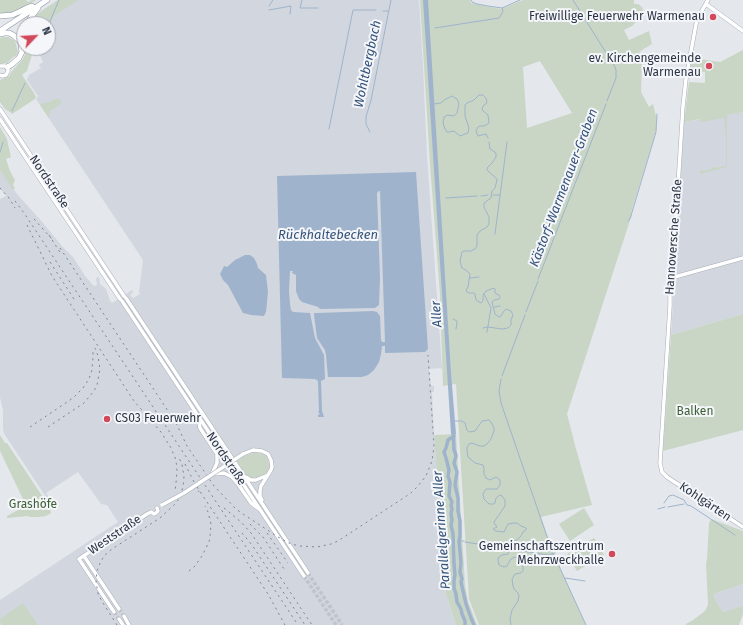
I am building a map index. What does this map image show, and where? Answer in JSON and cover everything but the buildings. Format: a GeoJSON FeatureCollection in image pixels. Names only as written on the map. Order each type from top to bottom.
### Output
{"type":"FeatureCollection","features":[{"type":"Feature","properties":{"kind":"highway"},"geometry":{"type":"LineString","coordinates":[[0,28],[41,0]]}},
{"type":"Feature","properties":{"kind":"highway"},"geometry":{"type":"LineString","coordinates":[[32,16],[36,10],[48,0]]}},
{"type":"Feature","properties":{"kind":"highway"},"geometry":{"type":"LineString","coordinates":[[0,33],[48,0]]}},
{"type":"Feature","properties":{"kind":"highway"},"geometry":{"type":"LineString","coordinates":[[0,16],[12,15],[29,6],[32,6]]}},
{"type":"Feature","properties":{"kind":"highway"},"geometry":{"type":"LineString","coordinates":[[0,33],[10,33],[20,41],[21,45],[22,52],[19,58],[7,69]]}},
{"type":"Feature","properties":{"kind":"highway"},"geometry":{"type":"LineString","coordinates":[[7,69],[20,59],[21,56]]}},
{"type":"Feature","properties":{"kind":"street","name":"Hannoversche Straße"},"geometry":{"type":"LineString","coordinates":[[667,477],[662,472],[660,463],[681,126],[686,79],[696,24],[698,16],[708,0]]}},
{"type":"Feature","properties":{"kind":"street"},"geometry":{"type":"LineString","coordinates":[[706,4],[743,31]]}},
{"type":"Feature","properties":{"kind":"street"},"geometry":{"type":"LineString","coordinates":[[0,66],[7,69],[8,74],[0,76]]}},
{"type":"Feature","properties":{"kind":"street","name":"Nordstraße"},"geometry":{"type":"LineString","coordinates":[[0,109],[307,572],[303,575],[0,118]]}},
{"type":"Feature","properties":{"kind":"street"},"geometry":{"type":"LineString","coordinates":[[671,278],[743,258]]}},
{"type":"Feature","properties":{"kind":"street"},"geometry":{"type":"LineString","coordinates":[[122,301],[126,298]]}},
{"type":"Feature","properties":{"kind":"street"},"geometry":{"type":"LineString","coordinates":[[197,415],[200,428],[217,454],[218,459],[212,474]]}},
{"type":"Feature","properties":{"kind":"street","name":"Weststraße"},"geometry":{"type":"LineString","coordinates":[[114,612],[79,559],[153,509],[184,493],[243,454],[258,450],[268,454],[272,464],[268,475]]}},
{"type":"Feature","properties":{"kind":"street"},"geometry":{"type":"LineString","coordinates":[[212,474],[224,473],[232,477],[251,503],[260,510]]}},
{"type":"Feature","properties":{"kind":"street"},"geometry":{"type":"LineString","coordinates":[[243,475],[254,480],[268,475]]}},
{"type":"Feature","properties":{"kind":"street"},"geometry":{"type":"LineString","coordinates":[[267,511],[261,499],[260,491],[261,486],[268,475]]}},
{"type":"Feature","properties":{"kind":"street","name":"Kohlgärten"},"geometry":{"type":"LineString","coordinates":[[667,477],[743,527]]}},
{"type":"Feature","properties":{"kind":"street"},"geometry":{"type":"LineString","coordinates":[[84,556],[119,609]]}},
{"type":"Feature","properties":{"kind":"street"},"geometry":{"type":"LineString","coordinates":[[124,616],[129,625]]}},
{"type":"Feature","properties":{"kind":"street"},"geometry":{"type":"LineString","coordinates":[[119,620],[123,625]]}},
{"type":"Feature","properties":{"kind":"shaded area"},"geometry":{"type":"Polygon","coordinates":[[[58,0],[419,0],[427,156],[442,368],[429,369],[431,386],[434,386],[434,392],[432,392],[434,435],[446,594],[456,625],[0,624],[0,600],[118,522],[107,505],[101,504],[78,472],[46,493],[53,503],[56,504],[52,506],[3,430],[3,410],[0,397],[0,199],[6,196],[0,188],[0,170],[17,194],[73,257],[85,276],[94,286],[97,285],[96,278],[99,277],[100,284],[106,289],[112,303],[132,290],[133,292],[130,295],[133,298],[140,294],[143,260],[36,99],[38,96],[27,80],[29,75],[41,68],[39,65],[43,62],[40,56],[56,56],[56,16],[43,16],[40,12],[58,0]]]}},
{"type":"Feature","properties":{"kind":"shaded area"},"geometry":{"type":"Polygon","coordinates":[[[743,112],[743,314],[671,335],[684,122],[743,112]]]}},
{"type":"Feature","properties":{"kind":"shaded area"},"geometry":{"type":"Polygon","coordinates":[[[743,584],[743,606],[723,612],[715,600],[714,594],[743,584]]]}},
{"type":"Feature","properties":{"kind":"green space"},"geometry":{"type":"Polygon","coordinates":[[[0,0],[26,0],[28,2],[36,0],[24,8],[10,14],[0,13],[0,0]]]}},
{"type":"Feature","properties":{"kind":"green space"},"geometry":{"type":"Polygon","coordinates":[[[58,0],[78,0],[54,16],[36,16],[58,0]]]}},
{"type":"Feature","properties":{"kind":"green space"},"geometry":{"type":"Polygon","coordinates":[[[420,0],[470,0],[471,3],[501,9],[523,0],[634,0],[634,4],[638,4],[642,7],[644,14],[632,26],[624,30],[629,40],[649,31],[652,44],[639,52],[642,59],[641,92],[649,107],[653,104],[656,116],[656,131],[631,213],[632,214],[567,414],[592,505],[541,517],[553,552],[586,625],[479,625],[469,599],[456,384],[443,386],[440,295],[420,0]],[[540,61],[523,67],[527,128],[572,113],[540,61]]]}},
{"type":"Feature","properties":{"kind":"green space"},"geometry":{"type":"Polygon","coordinates":[[[8,37],[15,41],[16,56],[7,63],[0,65],[0,38],[8,37]]]}},
{"type":"Feature","properties":{"kind":"green space"},"geometry":{"type":"Polygon","coordinates":[[[743,50],[743,112],[727,115],[727,167],[700,174],[700,171],[702,170],[712,169],[712,167],[715,168],[726,166],[726,135],[724,118],[701,122],[700,119],[684,122],[689,82],[705,83],[705,72],[690,70],[692,58],[720,62],[743,50]]]}},
{"type":"Feature","properties":{"kind":"green space"},"geometry":{"type":"Polygon","coordinates":[[[24,56],[32,56],[27,71],[22,75],[36,97],[12,114],[5,109],[0,102],[0,80],[9,76],[24,56]]]}},
{"type":"Feature","properties":{"kind":"green space"},"geometry":{"type":"Polygon","coordinates":[[[58,98],[62,103],[50,111],[49,118],[40,105],[58,98]]]}},
{"type":"Feature","properties":{"kind":"green space"},"geometry":{"type":"Polygon","coordinates":[[[0,127],[7,139],[11,157],[6,159],[15,180],[13,185],[15,188],[13,190],[0,170],[0,127]]]}},
{"type":"Feature","properties":{"kind":"green space","name":"Balken"},"geometry":{"type":"Polygon","coordinates":[[[743,314],[743,430],[663,451],[671,335],[743,314]]]}},
{"type":"Feature","properties":{"kind":"green space"},"geometry":{"type":"Polygon","coordinates":[[[456,434],[465,585],[468,601],[477,625],[456,625],[446,594],[434,435],[456,434]]]}},
{"type":"Feature","properties":{"kind":"green space","name":"Grashöfe"},"geometry":{"type":"Polygon","coordinates":[[[0,435],[5,443],[7,443],[50,508],[51,513],[46,516],[38,517],[28,516],[7,518],[7,516],[18,510],[23,499],[0,451],[0,435]]]}},
{"type":"Feature","properties":{"kind":"green space"},"geometry":{"type":"Polygon","coordinates":[[[255,453],[266,456],[269,467],[263,475],[252,478],[247,476],[237,461],[245,456],[255,453]]]}},
{"type":"Feature","properties":{"kind":"green space"},"geometry":{"type":"Polygon","coordinates":[[[584,508],[594,525],[570,541],[559,524],[584,508]]]}},
{"type":"Feature","properties":{"kind":"green space"},"geometry":{"type":"Polygon","coordinates":[[[711,519],[743,531],[743,584],[714,594],[715,600],[723,612],[743,606],[743,614],[739,625],[686,625],[705,611],[708,605],[706,564],[709,523],[711,519]]]}},
{"type":"Feature","properties":{"kind":"green space"},"geometry":{"type":"Polygon","coordinates":[[[594,538],[604,555],[577,571],[567,554],[594,538]]]}},
{"type":"Feature","properties":{"kind":"green space"},"geometry":{"type":"Polygon","coordinates":[[[23,603],[38,625],[1,625],[0,619],[23,603]]]}},
{"type":"Feature","properties":{"kind":"water"},"geometry":{"type":"Polygon","coordinates":[[[423,0],[428,0],[456,434],[451,434],[423,0]]]}},
{"type":"Feature","properties":{"kind":"water","name":"Rückhaltebecken"},"geometry":{"type":"Polygon","coordinates":[[[416,172],[428,349],[425,352],[385,353],[385,346],[382,346],[379,362],[374,370],[368,375],[362,377],[328,377],[325,350],[317,338],[314,313],[373,311],[377,312],[380,316],[381,340],[382,342],[385,342],[380,191],[377,193],[380,278],[379,305],[375,308],[320,309],[302,302],[299,299],[296,291],[296,275],[292,273],[293,271],[290,271],[289,291],[291,310],[293,312],[310,313],[315,338],[324,355],[325,379],[321,381],[322,411],[324,417],[318,417],[320,414],[318,412],[318,381],[315,379],[282,378],[277,176],[416,172]]]}},
{"type":"Feature","properties":{"kind":"water"},"geometry":{"type":"Polygon","coordinates":[[[245,255],[250,255],[254,258],[258,268],[266,275],[268,292],[266,312],[264,316],[243,313],[228,285],[220,274],[224,266],[227,267],[235,260],[245,255]]]}},
{"type":"Feature","properties":{"kind":"waterway"},"geometry":{"type":"LineString","coordinates":[[52,16],[59,0]]}},
{"type":"Feature","properties":{"kind":"waterway"},"geometry":{"type":"LineString","coordinates":[[269,6],[273,0]]}},
{"type":"Feature","properties":{"kind":"waterway"},"geometry":{"type":"LineString","coordinates":[[302,0],[300,8],[318,8]]}},
{"type":"Feature","properties":{"kind":"waterway","name":"Wohltbergbach"},"geometry":{"type":"LineString","coordinates":[[370,132],[366,124],[366,117],[371,100],[391,0]]}},
{"type":"Feature","properties":{"kind":"waterway"},"geometry":{"type":"LineString","coordinates":[[471,0],[477,4],[502,8],[520,0]]}},
{"type":"Feature","properties":{"kind":"waterway","name":"Kästorf-Warmenauer-Graben"},"geometry":{"type":"LineString","coordinates":[[573,0],[615,67],[616,78],[607,101]]}},
{"type":"Feature","properties":{"kind":"waterway"},"geometry":{"type":"LineString","coordinates":[[269,10],[291,6],[290,14]]}},
{"type":"Feature","properties":{"kind":"waterway"},"geometry":{"type":"LineString","coordinates":[[435,28],[499,18],[503,11],[502,8]]}},
{"type":"Feature","properties":{"kind":"waterway"},"geometry":{"type":"LineString","coordinates":[[329,129],[353,10],[376,10]]}},
{"type":"Feature","properties":{"kind":"waterway","name":"Wohltbergbach"},"geometry":{"type":"LineString","coordinates":[[383,11],[388,11]]}},
{"type":"Feature","properties":{"kind":"waterway"},"geometry":{"type":"LineString","coordinates":[[12,111],[25,83]]}},
{"type":"Feature","properties":{"kind":"waterway"},"geometry":{"type":"LineString","coordinates":[[434,104],[441,103],[452,96],[457,99],[459,104],[457,113],[454,116],[447,115],[444,117],[443,123],[447,132],[454,131],[460,136],[468,133],[469,128],[465,116],[465,105],[479,95],[483,95],[486,98],[487,103],[482,108],[488,115],[489,122],[484,126],[478,127],[476,131],[478,136],[486,134],[488,138]]}},
{"type":"Feature","properties":{"kind":"waterway","name":"Kästorf-Warmenauer-Graben"},"geometry":{"type":"LineString","coordinates":[[538,279],[606,104]]}},
{"type":"Feature","properties":{"kind":"waterway"},"geometry":{"type":"LineString","coordinates":[[628,221],[630,219],[656,132],[657,114]]}},
{"type":"Feature","properties":{"kind":"waterway"},"geometry":{"type":"LineString","coordinates":[[0,152],[3,142]]}},
{"type":"Feature","properties":{"kind":"waterway"},"geometry":{"type":"LineString","coordinates":[[483,328],[508,328],[511,325],[513,315],[511,311],[506,309],[499,317],[495,314],[492,302],[500,297],[495,293],[494,288],[486,291],[483,295],[483,301],[481,303],[476,300],[474,293],[467,292],[466,290],[468,287],[470,274],[462,268],[460,261],[463,251],[471,251],[475,249],[477,246],[477,235],[489,224],[489,217],[484,207],[484,203],[491,198],[492,191],[495,188],[497,180],[487,169],[496,157],[495,152],[490,149],[489,142]]}},
{"type":"Feature","properties":{"kind":"waterway"},"geometry":{"type":"LineString","coordinates":[[495,234],[507,142]]}},
{"type":"Feature","properties":{"kind":"waterway"},"geometry":{"type":"LineString","coordinates":[[481,196],[488,195]]}},
{"type":"Feature","properties":{"kind":"waterway"},"geometry":{"type":"LineString","coordinates":[[493,195],[500,195]]}},
{"type":"Feature","properties":{"kind":"waterway"},"geometry":{"type":"LineString","coordinates":[[446,198],[477,196]]}},
{"type":"Feature","properties":{"kind":"waterway"},"geometry":{"type":"LineString","coordinates":[[470,278],[479,277]]}},
{"type":"Feature","properties":{"kind":"waterway","name":"Kästorf-Warmenauer-Graben"},"geometry":{"type":"LineString","coordinates":[[526,312],[538,281]]}},
{"type":"Feature","properties":{"kind":"waterway"},"geometry":{"type":"LineString","coordinates":[[484,294],[491,308],[487,332]]}},
{"type":"Feature","properties":{"kind":"waterway"},"geometry":{"type":"LineString","coordinates":[[494,307],[500,306]]}},
{"type":"Feature","properties":{"kind":"waterway","name":"Kästorf-Warmenauer-Graben"},"geometry":{"type":"LineString","coordinates":[[502,376],[525,315]]}},
{"type":"Feature","properties":{"kind":"waterway"},"geometry":{"type":"LineString","coordinates":[[453,319],[457,321],[456,329]]}},
{"type":"Feature","properties":{"kind":"waterway","name":"Kästorf-Warmenauer-Graben"},"geometry":{"type":"LineString","coordinates":[[501,379],[499,391],[501,403],[552,551]]}},
{"type":"Feature","properties":{"kind":"waterway"},"geometry":{"type":"LineString","coordinates":[[454,421],[462,421],[465,423],[469,432],[475,431],[482,421],[489,420],[491,422],[494,428],[491,439],[484,446],[472,443],[469,444],[467,447],[468,457],[475,463],[483,465],[486,478],[490,480],[496,477],[500,480],[500,485],[497,489],[486,489],[483,494],[484,499],[489,504],[494,504],[496,498],[500,495],[505,500],[505,506],[494,522],[497,527],[493,529],[504,532],[508,524],[514,523],[526,528],[517,540],[510,540],[508,554],[502,555],[498,558],[499,565],[504,567],[507,566],[510,560],[514,557],[522,561],[523,564],[523,571],[515,574],[512,579],[514,589],[519,596],[518,601],[512,610],[510,619],[511,625]]}},
{"type":"Feature","properties":{"kind":"waterway","name":"Aller"},"geometry":{"type":"LineString","coordinates":[[453,429],[454,450],[456,456],[454,463],[457,472],[455,485],[460,521],[459,541],[461,582],[466,604],[474,625]]}},
{"type":"Feature","properties":{"kind":"waterway","name":"Parallelgerinne Aller"},"geometry":{"type":"LineString","coordinates":[[454,436],[448,440],[444,452],[449,470],[449,496],[452,502],[451,525],[453,534],[455,575],[454,588],[465,625]]}},
{"type":"Feature","properties":{"kind":"waterway"},"geometry":{"type":"LineString","coordinates":[[664,503],[669,496],[673,495],[684,500],[687,505],[691,506],[735,535]]}},
{"type":"Feature","properties":{"kind":"waterway"},"geometry":{"type":"LineString","coordinates":[[668,507],[684,504]]}},
{"type":"Feature","properties":{"kind":"waterway"},"geometry":{"type":"LineString","coordinates":[[658,509],[665,507]]}},
{"type":"Feature","properties":{"kind":"waterway","name":"Aller"},"geometry":{"type":"LineString","coordinates":[[459,541],[464,541]]}},
{"type":"Feature","properties":{"kind":"waterway"},"geometry":{"type":"LineString","coordinates":[[465,542],[548,555],[555,553]]}},
{"type":"Feature","properties":{"kind":"waterway","name":"Kästorf-Warmenauer-Graben"},"geometry":{"type":"LineString","coordinates":[[553,553],[586,625]]}},
{"type":"Feature","properties":{"kind":"waterway"},"geometry":{"type":"LineString","coordinates":[[565,578],[585,581]]}},
{"type":"Feature","properties":{"kind":"tunnel"},"geometry":{"type":"LineString","coordinates":[[308,573],[342,625]]}},
{"type":"Feature","properties":{"kind":"tunnel"},"geometry":{"type":"LineString","coordinates":[[304,576],[336,625]]}},
{"type":"Feature","properties":{"kind":"tunnel"},"geometry":{"type":"LineString","coordinates":[[119,609],[124,616]]}},
{"type":"Feature","properties":{"kind":"tunnel"},"geometry":{"type":"LineString","coordinates":[[114,612],[119,619]]}},
{"type":"Feature","properties":{"kind":"railway"},"geometry":{"type":"LineString","coordinates":[[0,188],[15,208]]}},
{"type":"Feature","properties":{"kind":"railway"},"geometry":{"type":"LineString","coordinates":[[15,201],[298,625]]}},
{"type":"Feature","properties":{"kind":"railway"},"geometry":{"type":"LineString","coordinates":[[34,219],[52,239]]}},
{"type":"Feature","properties":{"kind":"railway"},"geometry":{"type":"LineString","coordinates":[[27,225],[52,276],[134,401],[161,432],[171,448],[176,460],[177,471],[175,492]]}},
{"type":"Feature","properties":{"kind":"railway"},"geometry":{"type":"LineString","coordinates":[[49,235],[61,254]]}},
{"type":"Feature","properties":{"kind":"railway"},"geometry":{"type":"LineString","coordinates":[[60,248],[176,423],[187,446],[214,486],[236,509],[291,544],[317,547],[338,541],[411,493],[426,476],[432,461],[434,446],[428,355]]}},
{"type":"Feature","properties":{"kind":"railway"},"geometry":{"type":"LineString","coordinates":[[50,262],[74,299]]}},
{"type":"Feature","properties":{"kind":"railway"},"geometry":{"type":"LineString","coordinates":[[48,427],[84,403],[94,391],[97,385],[100,369],[95,348]]}},
{"type":"Feature","properties":{"kind":"railway"},"geometry":{"type":"LineString","coordinates":[[30,427],[73,398],[83,388],[89,379],[92,370],[93,350]]}},
{"type":"Feature","properties":{"kind":"railway"},"geometry":{"type":"LineString","coordinates":[[117,625],[98,594],[96,581],[97,571],[105,555],[160,518],[179,499],[183,487],[184,477],[182,464],[179,458]]}},
{"type":"Feature","properties":{"kind":"railway"},"geometry":{"type":"LineString","coordinates":[[185,464],[199,492]]}},
{"type":"Feature","properties":{"kind":"railway"},"geometry":{"type":"LineString","coordinates":[[197,487],[268,594],[285,625]]}},
{"type":"Feature","properties":{"kind":"railway"},"geometry":{"type":"LineString","coordinates":[[189,571],[195,566],[202,556],[209,542],[211,524],[205,506]]}},
{"type":"Feature","properties":{"kind":"railway"},"geometry":{"type":"LineString","coordinates":[[224,508],[241,522],[251,533],[312,625]]}},
{"type":"Feature","properties":{"kind":"railway"},"geometry":{"type":"LineString","coordinates":[[250,524],[263,537],[284,569]]}},
{"type":"Feature","properties":{"kind":"railway"},"geometry":{"type":"LineString","coordinates":[[242,533],[252,545],[305,625]]}},
{"type":"Feature","properties":{"kind":"railway"},"geometry":{"type":"LineString","coordinates":[[267,533],[288,563]]}},
{"type":"Feature","properties":{"kind":"place","name":"Freiwillige Feuerwehr Warmenau"},"geometry":{"type":"Point","coordinates":[713,17]}},
{"type":"Feature","properties":{"kind":"place","name":"ev. Kirchengemeinde Warmenau"},"geometry":{"type":"Point","coordinates":[709,66]}},
{"type":"Feature","properties":{"kind":"place","name":"CS03 Feuerwehr"},"geometry":{"type":"Point","coordinates":[107,419]}},
{"type":"Feature","properties":{"kind":"place","name":"Gemeinschaftszentrum Mehrzweckhalle"},"geometry":{"type":"Point","coordinates":[612,554]}}]}
